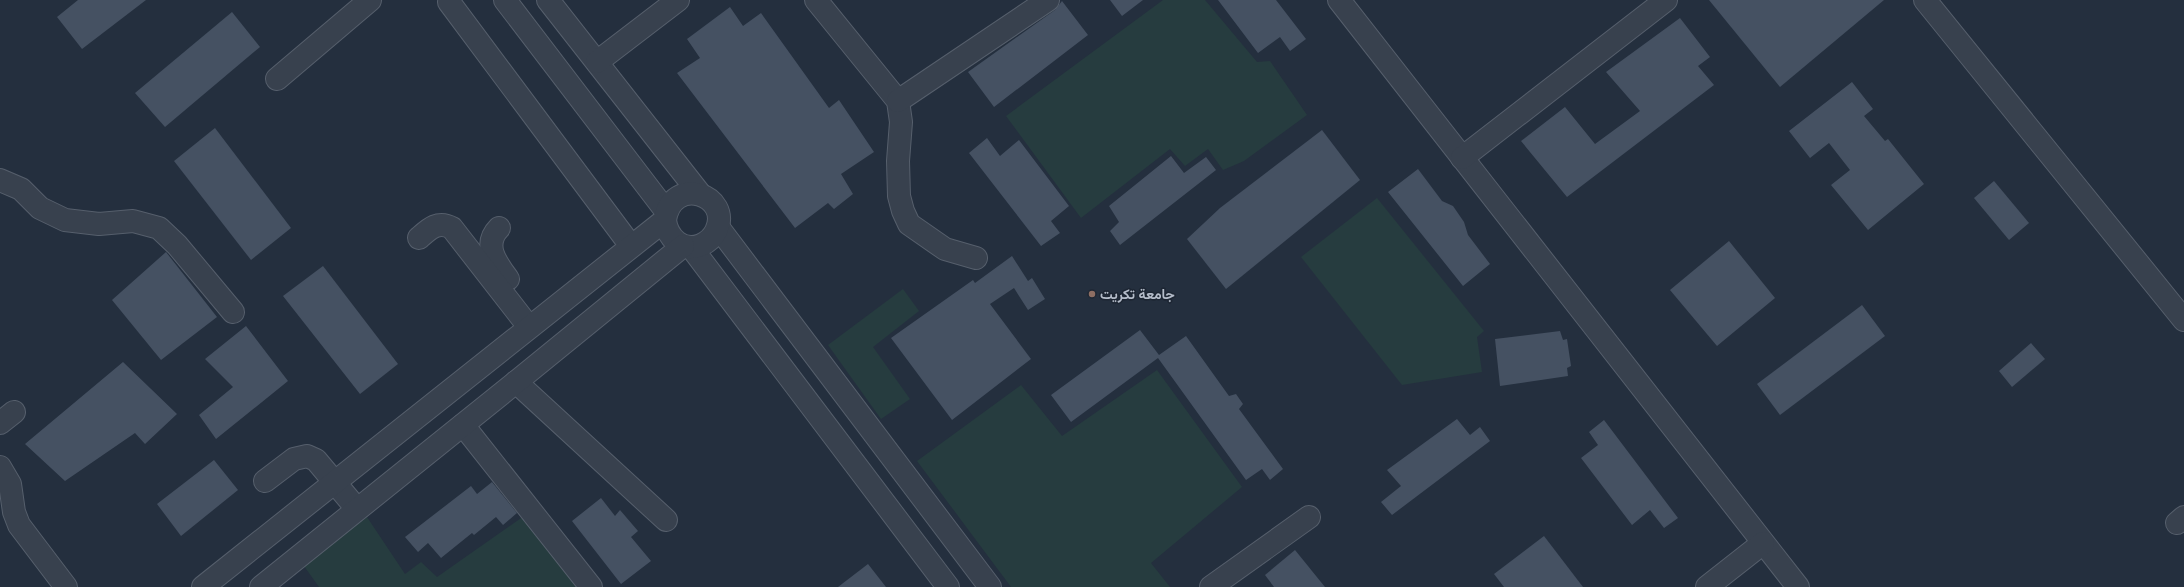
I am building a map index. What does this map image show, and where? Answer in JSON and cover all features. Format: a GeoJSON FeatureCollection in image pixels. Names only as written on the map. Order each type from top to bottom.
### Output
{"type":"FeatureCollection","features":[{"type":"Feature","properties":{"kind":"street"},"geometry":{"type":"LineString","coordinates":[[276,79],[370,0]]}},
{"type":"Feature","properties":{"kind":"street"},"geometry":{"type":"LineString","coordinates":[[504,0],[665,215],[670,235],[687,246],[948,587]]}},
{"type":"Feature","properties":{"kind":"street"},"geometry":{"type":"LineString","coordinates":[[272,584],[357,508],[687,246],[708,242],[718,227],[718,212],[714,204],[700,194],[548,0]]}},
{"type":"Feature","properties":{"kind":"street"},"geometry":{"type":"LineString","coordinates":[[597,62],[678,0]]}},
{"type":"Feature","properties":{"kind":"street"},"geometry":{"type":"LineString","coordinates":[[816,0],[898,101],[901,122],[898,161],[899,196],[909,224],[945,249],[976,258]]}},
{"type":"Feature","properties":{"kind":"street"},"geometry":{"type":"LineString","coordinates":[[898,101],[1048,0]]}},
{"type":"Feature","properties":{"kind":"street"},"geometry":{"type":"LineString","coordinates":[[1339,0],[1798,587]]}},
{"type":"Feature","properties":{"kind":"street"},"geometry":{"type":"LineString","coordinates":[[1462,158],[1666,0]]}},
{"type":"Feature","properties":{"kind":"street"},"geometry":{"type":"LineString","coordinates":[[1925,0],[2184,320]]}},
{"type":"Feature","properties":{"kind":"street"},"geometry":{"type":"LineString","coordinates":[[449,2],[631,246]]}},
{"type":"Feature","properties":{"kind":"street"},"geometry":{"type":"LineString","coordinates":[[0,180],[21,190],[40,208],[65,220],[93,224],[133,220],[159,228],[177,245],[233,312]]}},
{"type":"Feature","properties":{"kind":"street"},"geometry":{"type":"LineString","coordinates":[[204,587],[631,246],[665,215],[671,202],[680,196],[690,193],[700,194]]}},
{"type":"Feature","properties":{"kind":"street"},"geometry":{"type":"LineString","coordinates":[[419,238],[435,225],[444,224],[452,228],[534,324]]}},
{"type":"Feature","properties":{"kind":"street"},"geometry":{"type":"LineString","coordinates":[[718,227],[990,587]]}},
{"type":"Feature","properties":{"kind":"street"},"geometry":{"type":"LineString","coordinates":[[499,228],[491,243],[495,261],[534,324]]}},
{"type":"Feature","properties":{"kind":"street"},"geometry":{"type":"LineString","coordinates":[[516,382],[666,520]]}},
{"type":"Feature","properties":{"kind":"street"},"geometry":{"type":"LineString","coordinates":[[463,425],[591,587]]}},
{"type":"Feature","properties":{"kind":"street"},"geometry":{"type":"LineString","coordinates":[[265,482],[294,459],[304,456],[316,460],[357,508]]}},
{"type":"Feature","properties":{"kind":"street"},"geometry":{"type":"LineString","coordinates":[[0,467],[10,484],[14,512],[19,525],[66,587]]}},
{"type":"Feature","properties":{"kind":"street"},"geometry":{"type":"LineString","coordinates":[[1211,587],[1309,518]]}},
{"type":"Feature","properties":{"kind":"street"},"geometry":{"type":"LineString","coordinates":[[1707,587],[1763,543]]}},
{"type":"Feature","properties":{"kind":"green space"},"geometry":{"type":"Polygon","coordinates":[[[1163,0],[1205,0],[1257,62],[1270,61],[1307,115],[1244,161],[1223,170],[1208,149],[1185,166],[1170,149],[1081,218],[1006,116],[1163,0]]]}},
{"type":"Feature","properties":{"kind":"green space"},"geometry":{"type":"Polygon","coordinates":[[[1377,198],[1484,331],[1477,337],[1482,372],[1402,385],[1301,257],[1377,198]]]}},
{"type":"Feature","properties":{"kind":"green space"},"geometry":{"type":"Polygon","coordinates":[[[903,289],[919,311],[873,347],[910,399],[881,419],[828,345],[903,289]]]}},
{"type":"Feature","properties":{"kind":"green space"},"geometry":{"type":"Polygon","coordinates":[[[1157,370],[1242,487],[1151,563],[1170,587],[1011,587],[917,461],[1021,385],[1062,436],[1157,370]]]}},
{"type":"Feature","properties":{"kind":"green space"},"geometry":{"type":"Polygon","coordinates":[[[524,516],[576,587],[319,587],[304,566],[367,517],[405,574],[421,562],[437,577],[524,516]]]}},
{"type":"Feature","properties":{"kind":"building"},"geometry":{"type":"Polygon","coordinates":[[[78,0],[146,0],[82,49],[57,17],[78,0]]]}},
{"type":"Feature","properties":{"kind":"building"},"geometry":{"type":"Polygon","coordinates":[[[1110,0],[1143,0],[1122,16],[1110,0]]]}},
{"type":"Feature","properties":{"kind":"building"},"geometry":{"type":"Polygon","coordinates":[[[1218,0],[1276,0],[1306,39],[1290,51],[1280,37],[1258,53],[1218,0]]]}},
{"type":"Feature","properties":{"kind":"building"},"geometry":{"type":"Polygon","coordinates":[[[1709,0],[1884,0],[1780,87],[1709,0]]]}},
{"type":"Feature","properties":{"kind":"building"},"geometry":{"type":"Polygon","coordinates":[[[1062,1],[1088,35],[994,107],[968,72],[1055,10],[1062,1]]]}},
{"type":"Feature","properties":{"kind":"building"},"geometry":{"type":"Polygon","coordinates":[[[730,7],[743,26],[761,13],[829,108],[839,100],[874,152],[841,174],[853,194],[834,209],[828,203],[795,228],[677,73],[700,58],[687,39],[730,7]]]}},
{"type":"Feature","properties":{"kind":"building"},"geometry":{"type":"Polygon","coordinates":[[[232,12],[260,47],[165,127],[135,93],[232,12]]]}},
{"type":"Feature","properties":{"kind":"building"},"geometry":{"type":"Polygon","coordinates":[[[1680,18],[1710,57],[1698,66],[1714,85],[1567,197],[1521,141],[1565,107],[1595,144],[1640,111],[1606,72],[1680,18]]]}},
{"type":"Feature","properties":{"kind":"building"},"geometry":{"type":"Polygon","coordinates":[[[1852,82],[1873,109],[1864,116],[1885,141],[1888,139],[1924,184],[1868,230],[1831,185],[1850,170],[1829,143],[1810,158],[1789,131],[1852,82]]]}},
{"type":"Feature","properties":{"kind":"building"},"geometry":{"type":"Polygon","coordinates":[[[215,128],[291,228],[251,260],[174,161],[215,128]]]}},
{"type":"Feature","properties":{"kind":"building"},"geometry":{"type":"Polygon","coordinates":[[[1322,130],[1360,180],[1226,289],[1187,239],[1220,208],[1322,130]]]}},
{"type":"Feature","properties":{"kind":"building"},"geometry":{"type":"Polygon","coordinates":[[[987,138],[1000,156],[1019,140],[1069,206],[1051,221],[1060,233],[1041,246],[969,153],[987,138]]]}},
{"type":"Feature","properties":{"kind":"building"},"geometry":{"type":"Polygon","coordinates":[[[1171,156],[1184,173],[1206,157],[1216,170],[1120,245],[1110,231],[1119,222],[1109,206],[1171,156]]]}},
{"type":"Feature","properties":{"kind":"building"},"geometry":{"type":"Polygon","coordinates":[[[1418,169],[1442,201],[1453,206],[1464,222],[1468,235],[1490,264],[1463,286],[1388,192],[1418,169]]]}},
{"type":"Feature","properties":{"kind":"building"},"geometry":{"type":"Polygon","coordinates":[[[1994,181],[2029,223],[2009,240],[1974,198],[1994,181]]]}},
{"type":"Feature","properties":{"kind":"building"},"geometry":{"type":"Polygon","coordinates":[[[1729,241],[1775,298],[1717,346],[1670,290],[1729,241]]]}},
{"type":"Feature","properties":{"kind":"building"},"geometry":{"type":"Polygon","coordinates":[[[166,252],[217,317],[161,360],[112,300],[166,252]]]}},
{"type":"Feature","properties":{"kind":"building"},"geometry":{"type":"Polygon","coordinates":[[[1012,256],[1028,281],[1032,278],[1045,299],[1028,310],[1014,288],[990,304],[1031,359],[952,420],[891,338],[973,280],[975,283],[1012,256]]]}},
{"type":"Feature","properties":{"kind":"building"},"geometry":{"type":"Polygon","coordinates":[[[323,266],[398,364],[360,394],[283,296],[323,266]]]}},
{"type":"Feature","properties":{"kind":"building"},"geometry":{"type":"Polygon","coordinates":[[[1862,305],[1885,336],[1780,415],[1757,384],[1862,305]]]}},
{"type":"Feature","properties":{"kind":"building"},"geometry":{"type":"Polygon","coordinates":[[[246,326],[288,381],[216,439],[199,415],[233,387],[205,359],[246,326]]]}},
{"type":"Feature","properties":{"kind":"building"},"geometry":{"type":"Polygon","coordinates":[[[1140,330],[1159,355],[1186,336],[1229,396],[1236,394],[1243,404],[1239,409],[1283,469],[1270,480],[1262,469],[1246,480],[1158,358],[1071,422],[1051,395],[1140,330]]]}},
{"type":"Feature","properties":{"kind":"building"},"geometry":{"type":"Polygon","coordinates":[[[1560,331],[1563,340],[1567,339],[1571,366],[1567,368],[1568,376],[1500,386],[1495,339],[1560,331]]]}},
{"type":"Feature","properties":{"kind":"building"},"geometry":{"type":"Polygon","coordinates":[[[2031,343],[2045,359],[2012,387],[1999,371],[2031,343]]]}},
{"type":"Feature","properties":{"kind":"building"},"geometry":{"type":"Polygon","coordinates":[[[123,362],[177,414],[145,444],[135,433],[65,481],[25,444],[123,362]]]}},
{"type":"Feature","properties":{"kind":"building"},"geometry":{"type":"Polygon","coordinates":[[[1457,419],[1470,435],[1480,427],[1490,441],[1392,515],[1381,502],[1401,486],[1387,470],[1457,419]]]}},
{"type":"Feature","properties":{"kind":"building"},"geometry":{"type":"Polygon","coordinates":[[[1604,420],[1678,518],[1664,528],[1650,510],[1632,525],[1581,458],[1598,445],[1589,432],[1604,420]]]}},
{"type":"Feature","properties":{"kind":"building"},"geometry":{"type":"Polygon","coordinates":[[[214,460],[238,490],[181,536],[157,504],[214,460]]]}},
{"type":"Feature","properties":{"kind":"building"},"geometry":{"type":"Polygon","coordinates":[[[492,482],[517,513],[503,525],[496,517],[474,535],[472,533],[441,558],[428,543],[418,552],[405,537],[471,486],[477,494],[492,482]]]}},
{"type":"Feature","properties":{"kind":"building"},"geometry":{"type":"Polygon","coordinates":[[[601,498],[615,516],[620,510],[638,531],[631,537],[651,561],[621,584],[572,521],[601,498]]]}},
{"type":"Feature","properties":{"kind":"building"},"geometry":{"type":"Polygon","coordinates":[[[1544,536],[1583,587],[1504,587],[1494,574],[1544,536]]]}},
{"type":"Feature","properties":{"kind":"building"},"geometry":{"type":"Polygon","coordinates":[[[1295,550],[1325,587],[1274,587],[1265,575],[1295,550]]]}},
{"type":"Feature","properties":{"kind":"building"},"geometry":{"type":"Polygon","coordinates":[[[868,564],[886,587],[838,587],[868,564]]]}},
{"type":"Feature","properties":{"kind":"place","name":"جامعة تكريت"},"geometry":{"type":"Point","coordinates":[1092,294]}}]}
